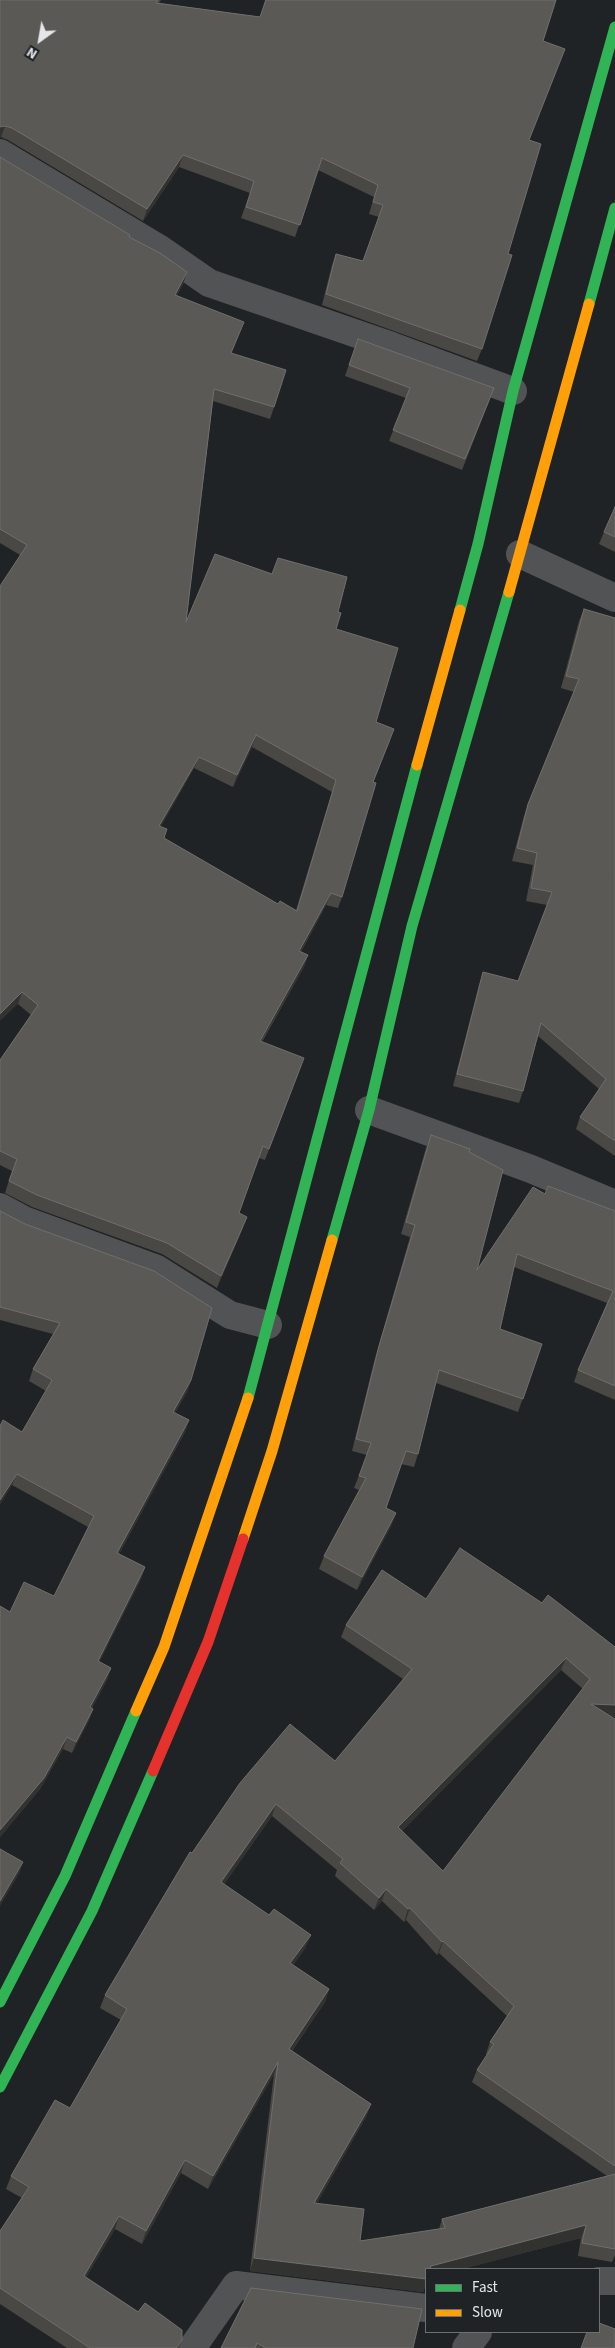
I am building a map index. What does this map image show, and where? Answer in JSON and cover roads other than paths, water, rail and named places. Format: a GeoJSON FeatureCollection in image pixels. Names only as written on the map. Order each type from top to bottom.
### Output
{"type":"FeatureCollection","features":[{"type":"Feature","properties":{"kind":"street"},"geometry":{"type":"LineString","coordinates":[[0,2002],[65,1876],[164,1647],[252,1386],[380,901],[478,544],[513,391],[615,26]]}},
{"type":"Feature","properties":{"kind":"street"},"geometry":{"type":"LineString","coordinates":[[0,153],[160,249],[209,283],[392,346],[513,391]]}},
{"type":"Feature","properties":{"kind":"street"},"geometry":{"type":"LineString","coordinates":[[0,2087],[92,1911],[208,1642],[272,1451],[369,1110],[412,926],[520,554],[615,208]]}},
{"type":"Feature","properties":{"kind":"street"},"geometry":{"type":"LineString","coordinates":[[520,554],[615,598]]}},
{"type":"Feature","properties":{"kind":"street"},"geometry":{"type":"LineString","coordinates":[[369,1110],[531,1169],[615,1204]]}},
{"type":"Feature","properties":{"kind":"street"},"geometry":{"type":"LineString","coordinates":[[0,1207],[26,1221],[158,1269],[230,1315],[268,1325]]}},
{"type":"Feature","properties":{"kind":"street"},"geometry":{"type":"LineString","coordinates":[[600,2281],[615,2281]]}},
{"type":"Feature","properties":{"kind":"street"},"geometry":{"type":"LineString","coordinates":[[192,2348],[236,2285],[425,2308]]}},
{"type":"Feature","properties":{"kind":"street"},"geometry":{"type":"LineString","coordinates":[[466,2348],[477,2333]]}}]}
